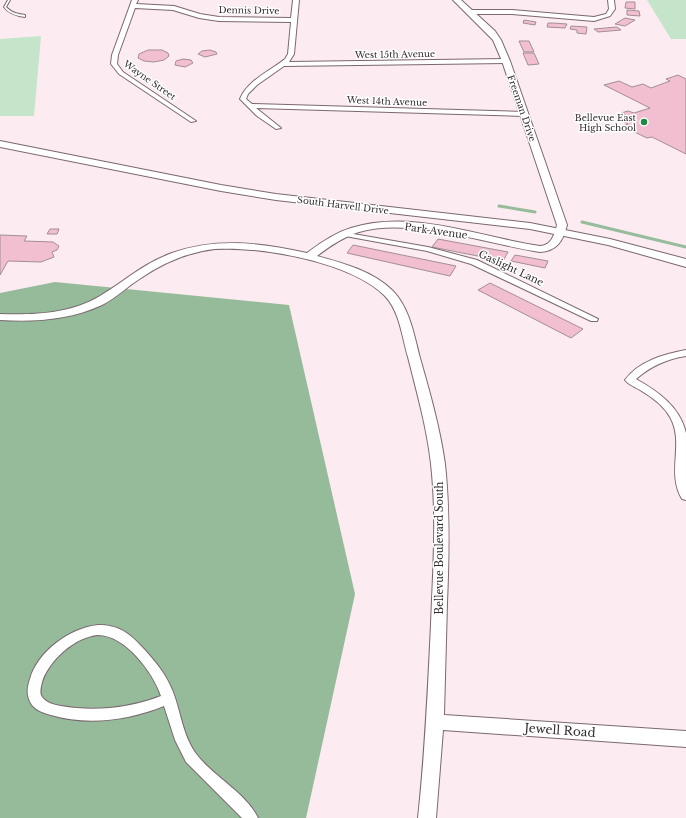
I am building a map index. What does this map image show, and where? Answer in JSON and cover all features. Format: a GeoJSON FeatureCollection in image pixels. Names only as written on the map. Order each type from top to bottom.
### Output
{"type":"FeatureCollection","features":[{"type":"Feature","properties":{"kind":"main road","name":"South Harvell Drive"},"geometry":{"type":"LineString","coordinates":[[0,144],[221,188],[276,197],[497,221],[610,242],[686,263]]}},
{"type":"Feature","properties":{"kind":"street"},"geometry":{"type":"LineString","coordinates":[[278,128],[250,106],[243,99],[243,95],[250,88],[288,60],[291,54],[296,0]]}},
{"type":"Feature","properties":{"kind":"street","name":"Freeman Drive"},"geometry":{"type":"LineString","coordinates":[[457,0],[492,33],[497,40],[506,61],[562,225],[560,232]]}},
{"type":"Feature","properties":{"kind":"street"},"geometry":{"type":"LineString","coordinates":[[469,12],[512,12],[594,18],[608,15],[612,9],[611,0]]}},
{"type":"Feature","properties":{"kind":"street","name":"Dennis Drive"},"geometry":{"type":"LineString","coordinates":[[134,3],[174,8],[198,16],[219,19],[294,20]]}},
{"type":"Feature","properties":{"kind":"street","name":"Wayne Street"},"geometry":{"type":"LineString","coordinates":[[134,3],[115,55],[114,64],[116,68],[193,121]]}},
{"type":"Feature","properties":{"kind":"street","name":"West 15th Avenue"},"geometry":{"type":"LineString","coordinates":[[284,64],[506,61]]}},
{"type":"Feature","properties":{"kind":"street","name":"West 14th Avenue"},"geometry":{"type":"LineString","coordinates":[[250,106],[524,114]]}},
{"type":"Feature","properties":{"kind":"street","name":"Park Avenue"},"geometry":{"type":"LineString","coordinates":[[308,257],[345,234],[371,226],[403,226],[438,230],[520,246],[545,249],[550,248],[557,242],[560,232]]}},
{"type":"Feature","properties":{"kind":"street","name":"Gaslight Lane"},"geometry":{"type":"LineString","coordinates":[[345,234],[428,249],[474,262],[594,319]]}},
{"type":"Feature","properties":{"kind":"street","name":"Bellevue Boulevard South"},"geometry":{"type":"LineString","coordinates":[[0,317],[42,317],[76,310],[101,300],[155,264],[169,257],[197,248],[223,245],[242,245],[308,257],[342,266],[363,274],[382,286],[393,298],[404,320],[429,413],[438,466],[441,515],[435,722],[427,818]]}},
{"type":"Feature","properties":{"kind":"street"},"geometry":{"type":"LineString","coordinates":[[686,353],[655,360],[638,371],[630,380],[649,391],[666,404],[677,419],[681,434],[680,480],[686,496]]}},
{"type":"Feature","properties":{"kind":"street"},"geometry":{"type":"LineString","coordinates":[[168,699],[151,707],[130,712],[83,715],[45,708],[37,701],[33,692],[41,667],[49,657],[80,636],[94,630],[105,630],[116,633],[128,639],[152,666],[162,682],[168,699],[179,734],[191,759],[238,803],[251,818]]}},
{"type":"Feature","properties":{"kind":"street","name":"Jewell Road"},"geometry":{"type":"LineString","coordinates":[[435,722],[686,739]]}},
{"type":"Feature","properties":{"kind":"lane"},"geometry":{"type":"LineString","coordinates":[[9,0],[5,6],[6,9],[24,16]]}},
{"type":"Feature","properties":{"kind":"green space"},"geometry":{"type":"Polygon","coordinates":[[[647,0],[686,0],[686,39],[671,39],[647,0]]]}},
{"type":"Feature","properties":{"kind":"green space"},"geometry":{"type":"Polygon","coordinates":[[[41,36],[34,116],[0,116],[0,39],[41,36]]]}},
{"type":"Feature","properties":{"kind":"green space"},"geometry":{"type":"Polygon","coordinates":[[[55,282],[289,305],[355,594],[306,818],[0,818],[0,293],[55,282]]]}},
{"type":"Feature","properties":{"kind":"building"},"geometry":{"type":"Polygon","coordinates":[[[626,2],[635,2],[635,9],[625,8],[626,2]]]}},
{"type":"Feature","properties":{"kind":"building"},"geometry":{"type":"Polygon","coordinates":[[[627,10],[639,11],[640,16],[627,15],[627,10]]]}},
{"type":"Feature","properties":{"kind":"building"},"geometry":{"type":"Polygon","coordinates":[[[625,18],[635,20],[625,26],[615,24],[625,18]]]}},
{"type":"Feature","properties":{"kind":"building"},"geometry":{"type":"Polygon","coordinates":[[[524,20],[536,22],[535,25],[523,23],[524,20]]]}},
{"type":"Feature","properties":{"kind":"building"},"geometry":{"type":"Polygon","coordinates":[[[548,23],[567,24],[565,28],[547,27],[548,23]]]}},
{"type":"Feature","properties":{"kind":"building"},"geometry":{"type":"Polygon","coordinates":[[[571,26],[587,27],[586,34],[577,33],[577,30],[570,29],[571,26]]]}},
{"type":"Feature","properties":{"kind":"building"},"geometry":{"type":"Polygon","coordinates":[[[617,27],[621,30],[598,32],[594,29],[617,27]]]}},
{"type":"Feature","properties":{"kind":"building"},"geometry":{"type":"Polygon","coordinates":[[[519,41],[529,41],[534,52],[524,52],[519,41]]]}},
{"type":"Feature","properties":{"kind":"building"},"geometry":{"type":"Polygon","coordinates":[[[148,50],[162,50],[168,53],[169,56],[164,60],[154,62],[144,61],[138,58],[139,54],[148,50]]]}},
{"type":"Feature","properties":{"kind":"building"},"geometry":{"type":"Polygon","coordinates":[[[210,50],[216,52],[217,54],[205,57],[198,54],[202,51],[210,50]]]}},
{"type":"Feature","properties":{"kind":"building"},"geometry":{"type":"Polygon","coordinates":[[[523,53],[534,53],[539,64],[528,65],[523,53]]]}},
{"type":"Feature","properties":{"kind":"building"},"geometry":{"type":"Polygon","coordinates":[[[183,59],[191,60],[193,63],[185,67],[175,65],[176,61],[183,59]]]}},
{"type":"Feature","properties":{"kind":"building","name":"Bellevue East High School"},"geometry":{"type":"Polygon","coordinates":[[[678,75],[686,79],[686,154],[652,137],[647,138],[622,126],[628,124],[617,118],[626,115],[621,113],[628,111],[634,113],[650,108],[604,85],[619,81],[632,87],[643,84],[651,88],[670,81],[666,79],[678,75]]]}},
{"type":"Feature","properties":{"kind":"building"},"geometry":{"type":"Polygon","coordinates":[[[50,229],[59,229],[57,234],[47,234],[50,229]]]}},
{"type":"Feature","properties":{"kind":"building"},"geometry":{"type":"Polygon","coordinates":[[[0,235],[27,236],[24,241],[53,242],[59,246],[57,250],[52,252],[54,257],[41,262],[8,261],[0,275],[0,235]]]}},
{"type":"Feature","properties":{"kind":"building"},"geometry":{"type":"Polygon","coordinates":[[[438,239],[508,252],[503,261],[432,247],[438,239]]]}},
{"type":"Feature","properties":{"kind":"building"},"geometry":{"type":"Polygon","coordinates":[[[353,245],[456,266],[450,276],[347,253],[353,245]]]}},
{"type":"Feature","properties":{"kind":"building"},"geometry":{"type":"Polygon","coordinates":[[[515,255],[548,261],[545,268],[511,261],[515,255]]]}},
{"type":"Feature","properties":{"kind":"building"},"geometry":{"type":"Polygon","coordinates":[[[490,283],[583,329],[571,338],[478,290],[490,283]]]}},
{"type":"Feature","properties":{"kind":"waterway"},"geometry":{"type":"LineString","coordinates":[[499,206],[535,212]]}},
{"type":"Feature","properties":{"kind":"waterway"},"geometry":{"type":"LineString","coordinates":[[582,222],[686,247]]}},
{"type":"Feature","properties":{"kind":"place","name":"Bellevue East High School"},"geometry":{"type":"Point","coordinates":[644,122]}}]}
